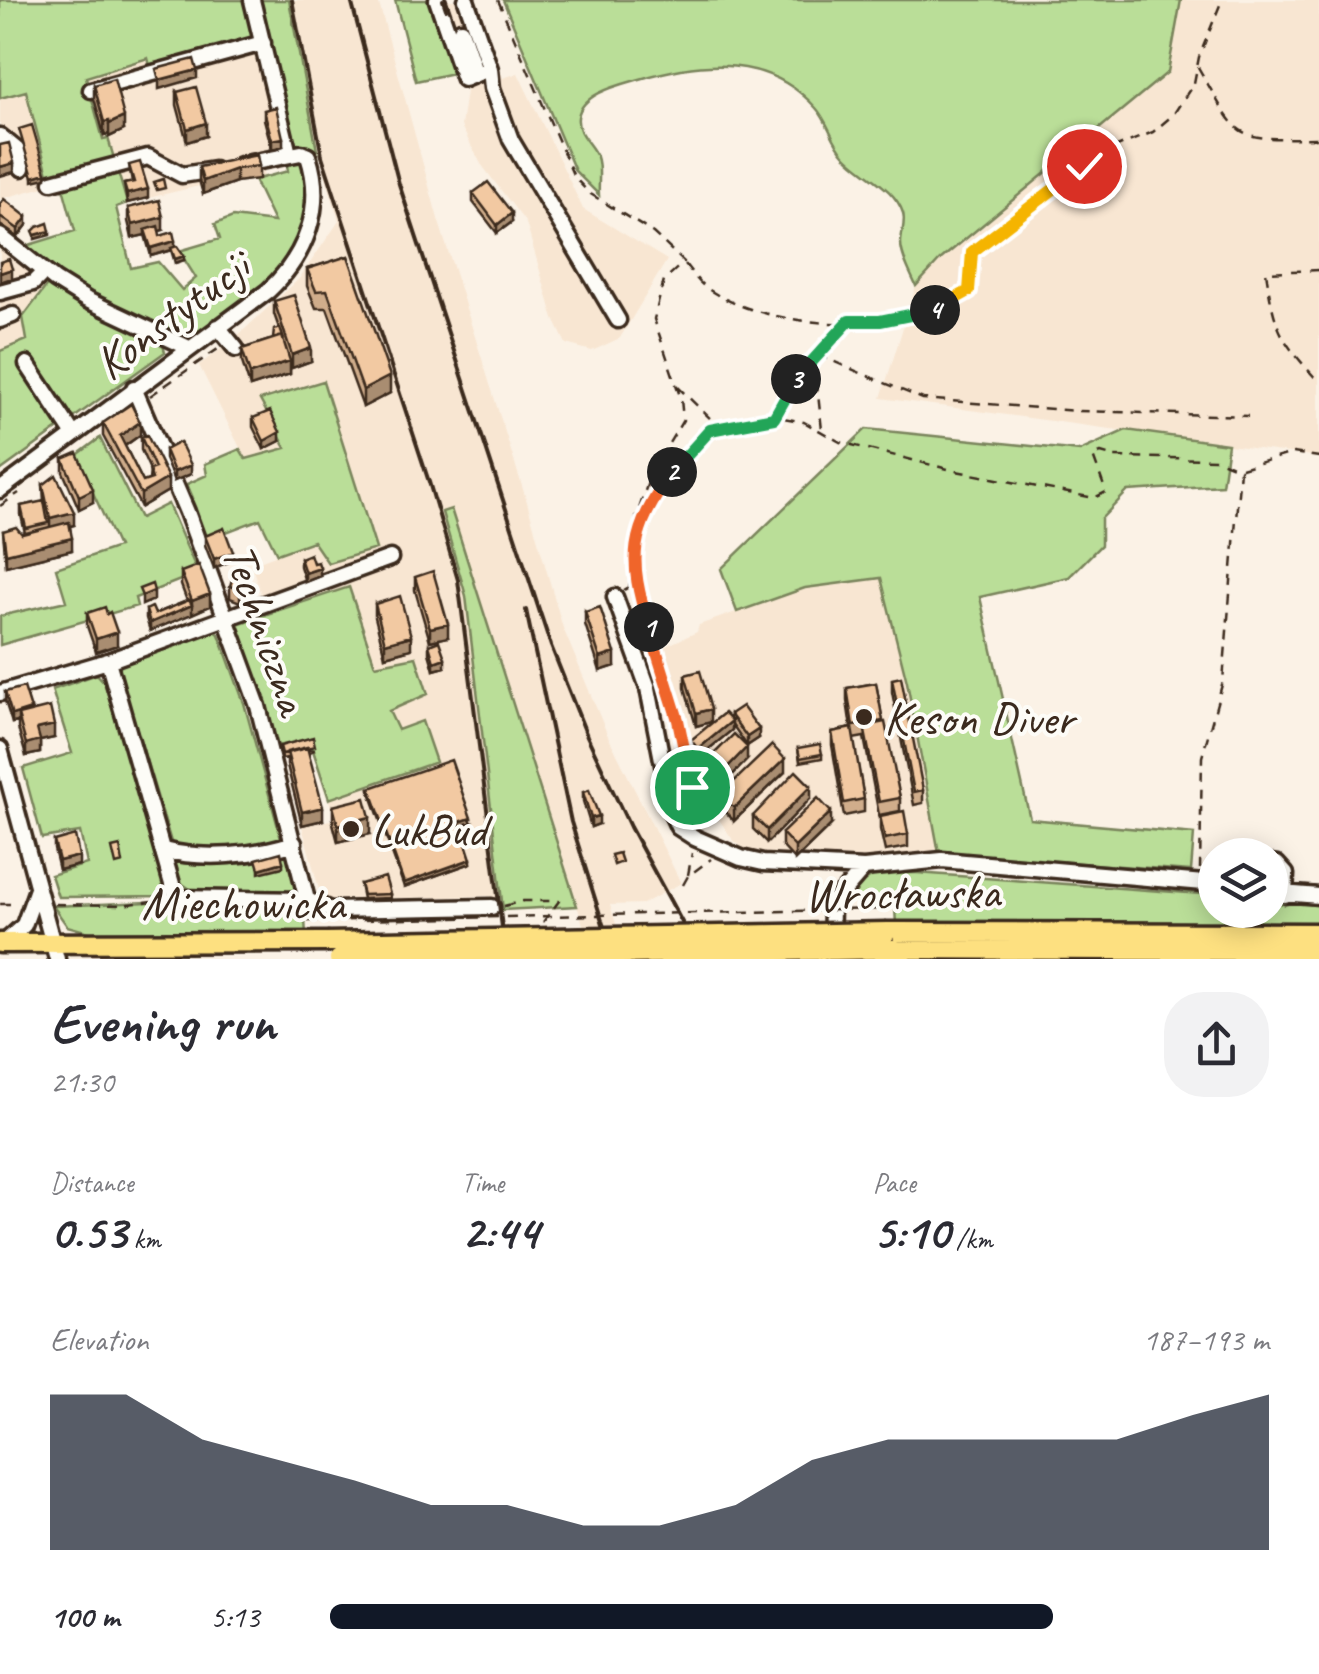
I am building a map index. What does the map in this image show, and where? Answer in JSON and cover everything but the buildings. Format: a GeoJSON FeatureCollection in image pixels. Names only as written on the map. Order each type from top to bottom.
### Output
{"type":"FeatureCollection","features":[{"type":"Feature","properties":{"kind":"main road","name":"Wrocławska"},"geometry":{"type":"LineString","coordinates":[[490,948],[1319,933]]}},
{"type":"Feature","properties":{"kind":"main road","name":"Wrocławska"},"geometry":{"type":"LineString","coordinates":[[891,941],[1319,951]]}},
{"type":"Feature","properties":{"kind":"main road","name":"Miechowicka"},"geometry":{"type":"LineString","coordinates":[[2,943],[55,951],[334,953],[490,948]]}},
{"type":"Feature","properties":{"kind":"street"},"geometry":{"type":"LineString","coordinates":[[52,182],[148,157],[188,176],[289,154],[252,0]]}},
{"type":"Feature","properties":{"kind":"street"},"geometry":{"type":"LineString","coordinates":[[437,0],[464,79],[483,72]]}},
{"type":"Feature","properties":{"kind":"street"},"geometry":{"type":"LineString","coordinates":[[466,0],[483,72]]}},
{"type":"Feature","properties":{"kind":"street"},"geometry":{"type":"LineString","coordinates":[[461,30],[492,88],[512,140],[618,320]]}},
{"type":"Feature","properties":{"kind":"street"},"geometry":{"type":"LineString","coordinates":[[90,90],[263,43]]}},
{"type":"Feature","properties":{"kind":"street"},"geometry":{"type":"LineString","coordinates":[[0,136],[17,150],[22,168]]}},
{"type":"Feature","properties":{"kind":"street","name":"Konstytucji"},"geometry":{"type":"LineString","coordinates":[[0,490],[74,435],[137,395],[189,348],[268,291],[298,258],[315,203],[308,156],[289,154]]}},
{"type":"Feature","properties":{"kind":"street"},"geometry":{"type":"LineString","coordinates":[[0,236],[44,272],[88,300],[189,348]]}},
{"type":"Feature","properties":{"kind":"street"},"geometry":{"type":"LineString","coordinates":[[0,292],[33,283],[44,272]]}},
{"type":"Feature","properties":{"kind":"street"},"geometry":{"type":"LineString","coordinates":[[218,327],[233,345]]}},
{"type":"Feature","properties":{"kind":"street"},"geometry":{"type":"LineString","coordinates":[[27,364],[74,435]]}},
{"type":"Feature","properties":{"kind":"street","name":"Techniczna"},"geometry":{"type":"LineString","coordinates":[[137,395],[187,512],[258,706],[306,900]]}},
{"type":"Feature","properties":{"kind":"street"},"geometry":{"type":"LineString","coordinates":[[0,693],[108,661],[390,558]]}},
{"type":"Feature","properties":{"kind":"street"},"geometry":{"type":"LineString","coordinates":[[615,598],[648,688],[673,816],[678,826],[695,838],[763,863],[864,868],[942,860],[1198,883]]}},
{"type":"Feature","properties":{"kind":"street"},"geometry":{"type":"LineString","coordinates":[[108,661],[176,898],[306,900],[330,910],[497,907]]}},
{"type":"Feature","properties":{"kind":"street"},"geometry":{"type":"LineString","coordinates":[[0,749],[2,769],[55,951]]}},
{"type":"Feature","properties":{"kind":"street"},"geometry":{"type":"LineString","coordinates":[[163,850],[185,856],[219,855],[294,843]]}},
{"type":"Feature","properties":{"kind":"street"},"geometry":{"type":"LineString","coordinates":[[831,959],[832,904],[864,868]]}},
{"type":"Feature","properties":{"kind":"street"},"geometry":{"type":"LineString","coordinates":[[2,943],[24,925],[38,888]]}},
{"type":"Feature","properties":{"kind":"street"},"geometry":{"type":"LineString","coordinates":[[1288,894],[1319,896]]}},
{"type":"Feature","properties":{"kind":"path"},"geometry":{"type":"LineString","coordinates":[[498,0],[574,177],[589,194],[653,233],[704,286],[758,314],[816,323],[914,316],[938,309],[969,291],[972,252],[1084,166],[1153,132],[1188,96],[1222,0]]}},
{"type":"Feature","properties":{"kind":"path"},"geometry":{"type":"LineString","coordinates":[[1197,66],[1233,128],[1253,138],[1319,138]]}},
{"type":"Feature","properties":{"kind":"path"},"geometry":{"type":"LineString","coordinates":[[678,826],[692,787],[678,720],[640,597],[636,518],[651,473],[683,420],[654,319],[664,280],[684,262]]}},
{"type":"Feature","properties":{"kind":"path"},"geometry":{"type":"LineString","coordinates":[[1319,270],[1266,272],[1282,342],[1319,382]]}},
{"type":"Feature","properties":{"kind":"path"},"geometry":{"type":"LineString","coordinates":[[774,418],[798,375],[849,321]]}},
{"type":"Feature","properties":{"kind":"path"},"geometry":{"type":"LineString","coordinates":[[137,395],[233,345]]}},
{"type":"Feature","properties":{"kind":"path"},"geometry":{"type":"LineString","coordinates":[[818,355],[923,399],[1078,411],[1248,416]]}},
{"type":"Feature","properties":{"kind":"path"},"geometry":{"type":"LineString","coordinates":[[809,364],[817,385],[822,432]]}},
{"type":"Feature","properties":{"kind":"path"},"geometry":{"type":"LineString","coordinates":[[676,386],[720,428]]}},
{"type":"Feature","properties":{"kind":"path"},"geometry":{"type":"LineString","coordinates":[[636,536],[655,496],[681,460],[710,430],[774,418],[804,422],[840,442],[956,471],[1094,498],[1106,492],[1093,456],[1101,452],[1115,457],[1216,459],[1240,469],[1293,452],[1319,457]]}},
{"type":"Feature","properties":{"kind":"path"},"geometry":{"type":"LineString","coordinates":[[1205,838],[1202,757],[1222,680],[1240,469]]}},
{"type":"Feature","properties":{"kind":"path"},"geometry":{"type":"LineString","coordinates":[[0,506],[22,491]]}},
{"type":"Feature","properties":{"kind":"path"},"geometry":{"type":"LineString","coordinates":[[615,598],[628,587],[636,561]]}},
{"type":"Feature","properties":{"kind":"path"},"geometry":{"type":"LineString","coordinates":[[683,885],[695,838]]}},
{"type":"Feature","properties":{"kind":"path"},"geometry":{"type":"LineString","coordinates":[[688,876],[722,850]]}},
{"type":"Feature","properties":{"kind":"path"},"geometry":{"type":"LineString","coordinates":[[54,904],[120,905],[176,898]]}},
{"type":"Feature","properties":{"kind":"path"},"geometry":{"type":"LineString","coordinates":[[497,907],[523,901],[559,901],[542,924]]}},
{"type":"Feature","properties":{"kind":"path"},"geometry":{"type":"LineString","coordinates":[[0,904],[23,904]]}},
{"type":"Feature","properties":{"kind":"path"},"geometry":{"type":"LineString","coordinates":[[308,920],[884,909]]}},
{"type":"Feature","properties":{"kind":"shaded area"},"geometry":{"type":"Polygon","coordinates":[[[289,0],[378,0],[438,219],[563,628],[608,736],[681,883],[643,904],[610,905],[627,959],[594,959],[461,540],[443,512],[466,596],[503,910],[492,910],[490,896],[322,900],[302,826],[335,819],[251,564],[313,541],[285,449],[246,460],[199,365],[232,341],[299,279],[339,221],[309,119],[289,0]]]}},
{"type":"Feature","properties":{"kind":"shaded area"},"geometry":{"type":"Polygon","coordinates":[[[434,0],[475,0],[503,78],[518,73],[583,209],[667,260],[620,338],[592,351],[566,344],[554,319],[526,223],[481,164],[461,126],[466,91],[434,0]]]}},
{"type":"Feature","properties":{"kind":"shaded area"},"geometry":{"type":"Polygon","coordinates":[[[1181,0],[1319,0],[1319,457],[881,398],[916,286],[940,260],[1168,72],[1181,0]]]}},
{"type":"Feature","properties":{"kind":"shaded area"},"geometry":{"type":"Polygon","coordinates":[[[258,41],[283,146],[259,152],[264,177],[236,181],[203,194],[199,186],[127,203],[85,76],[149,58],[151,69],[258,41]]]}},
{"type":"Feature","properties":{"kind":"shaded area"},"geometry":{"type":"Polygon","coordinates":[[[26,90],[51,185],[0,199],[0,98],[26,90]]]}},
{"type":"Feature","properties":{"kind":"shaded area"},"geometry":{"type":"Polygon","coordinates":[[[0,232],[19,248],[48,284],[23,317],[27,340],[0,351],[0,232]]]}},
{"type":"Feature","properties":{"kind":"shaded area"},"geometry":{"type":"Polygon","coordinates":[[[881,578],[907,682],[939,853],[852,863],[753,855],[733,840],[680,762],[650,653],[697,632],[699,625],[805,588],[881,578]]]}},
{"type":"Feature","properties":{"kind":"green space"},"geometry":{"type":"Polygon","coordinates":[[[0,0],[249,0],[258,41],[151,70],[148,58],[86,77],[103,139],[108,138],[127,203],[116,207],[131,268],[158,262],[182,290],[196,278],[179,251],[220,239],[215,224],[233,217],[274,222],[254,180],[288,171],[286,160],[300,160],[308,183],[307,198],[300,231],[281,268],[242,301],[185,337],[112,309],[19,248],[75,231],[62,184],[51,185],[26,91],[0,98],[0,0]]]}},
{"type":"Feature","properties":{"kind":"green space"},"geometry":{"type":"Polygon","coordinates":[[[257,0],[289,0],[318,156],[303,148],[292,149],[257,0]]]}},
{"type":"Feature","properties":{"kind":"green space"},"geometry":{"type":"Polygon","coordinates":[[[395,0],[430,0],[453,73],[416,81],[395,0]]]}},
{"type":"Feature","properties":{"kind":"green space"},"geometry":{"type":"Polygon","coordinates":[[[503,0],[1181,0],[1168,72],[940,260],[916,286],[901,248],[904,217],[899,204],[844,154],[816,108],[798,91],[778,78],[756,71],[734,66],[687,68],[613,87],[594,96],[581,109],[578,123],[597,157],[599,195],[575,171],[503,0]]]}},
{"type":"Feature","properties":{"kind":"green space"},"geometry":{"type":"Polygon","coordinates":[[[48,284],[91,312],[160,336],[165,352],[0,471],[0,351],[27,340],[23,317],[48,284]]]}},
{"type":"Feature","properties":{"kind":"green space"},"geometry":{"type":"Polygon","coordinates":[[[323,381],[376,549],[328,563],[313,541],[277,554],[260,519],[203,541],[187,500],[193,498],[187,484],[207,475],[205,464],[240,449],[246,459],[286,448],[260,400],[323,381]]]}},
{"type":"Feature","properties":{"kind":"green space"},"geometry":{"type":"Polygon","coordinates":[[[866,429],[1080,451],[1126,430],[1228,444],[1222,485],[1128,491],[1101,519],[1101,545],[1069,577],[980,597],[1030,819],[1194,834],[1191,871],[939,853],[907,682],[881,578],[805,588],[737,612],[721,569],[866,429]]]}},
{"type":"Feature","properties":{"kind":"green space"},"geometry":{"type":"Polygon","coordinates":[[[100,438],[140,518],[168,504],[198,573],[135,598],[137,606],[0,645],[0,616],[66,601],[56,568],[118,547],[76,456],[100,438]]]}},
{"type":"Feature","properties":{"kind":"green space"},"geometry":{"type":"Polygon","coordinates":[[[451,509],[577,906],[503,910],[466,596],[442,512],[451,509]]]}},
{"type":"Feature","properties":{"kind":"green space"},"geometry":{"type":"Polygon","coordinates":[[[349,587],[375,665],[416,657],[428,694],[389,711],[398,730],[422,721],[436,762],[329,799],[310,741],[276,750],[234,625],[349,587]]]}},
{"type":"Feature","properties":{"kind":"green space"},"geometry":{"type":"Polygon","coordinates":[[[214,630],[219,634],[244,703],[281,838],[276,842],[186,851],[172,845],[119,671],[121,663],[214,630]]]}},
{"type":"Feature","properties":{"kind":"green space"},"geometry":{"type":"Polygon","coordinates":[[[97,674],[104,682],[170,896],[58,897],[51,875],[87,864],[80,832],[42,838],[23,768],[72,753],[52,690],[97,674]]]}},
{"type":"Feature","properties":{"kind":"green space"},"geometry":{"type":"Polygon","coordinates":[[[285,851],[299,887],[295,892],[197,894],[180,882],[174,862],[200,865],[285,851]]]}},
{"type":"Feature","properties":{"kind":"green space"},"geometry":{"type":"Polygon","coordinates":[[[877,873],[917,873],[1198,894],[1198,927],[896,926],[895,906],[859,907],[853,889],[877,873]]]}},
{"type":"Feature","properties":{"kind":"green space"},"geometry":{"type":"Polygon","coordinates":[[[1288,900],[1319,903],[1319,927],[1288,927],[1288,900]]]}},
{"type":"Feature","properties":{"kind":"green space"},"geometry":{"type":"Polygon","coordinates":[[[295,901],[316,910],[315,915],[305,918],[306,937],[96,934],[67,926],[53,906],[295,901]]]}},
{"type":"Feature","properties":{"kind":"railway"},"geometry":{"type":"LineString","coordinates":[[292,0],[322,156],[458,580],[506,959]]}},
{"type":"Feature","properties":{"kind":"railway"},"geometry":{"type":"LineString","coordinates":[[351,0],[399,184],[551,646],[587,736],[630,827],[702,959]]}},
{"type":"Feature","properties":{"kind":"railway"},"geometry":{"type":"LineString","coordinates":[[443,0],[446,9]]}},
{"type":"Feature","properties":{"kind":"railway"},"geometry":{"type":"LineString","coordinates":[[526,610],[571,822],[614,959]]}},
{"type":"Feature","properties":{"kind":"place","name":"Keson Diver"},"geometry":{"type":"Point","coordinates":[864,717]}},
{"type":"Feature","properties":{"kind":"place","name":"LukBud"},"geometry":{"type":"Point","coordinates":[351,829]}},
{"type":"Feature","properties":{"kind":"route"},"geometry":{"type":"LineString","coordinates":[[692,787],[678,720],[640,597],[636,536],[655,496],[681,460],[710,430],[774,418],[798,375],[849,321],[914,316],[938,309],[969,291],[972,252],[1084,166]]}}]}
